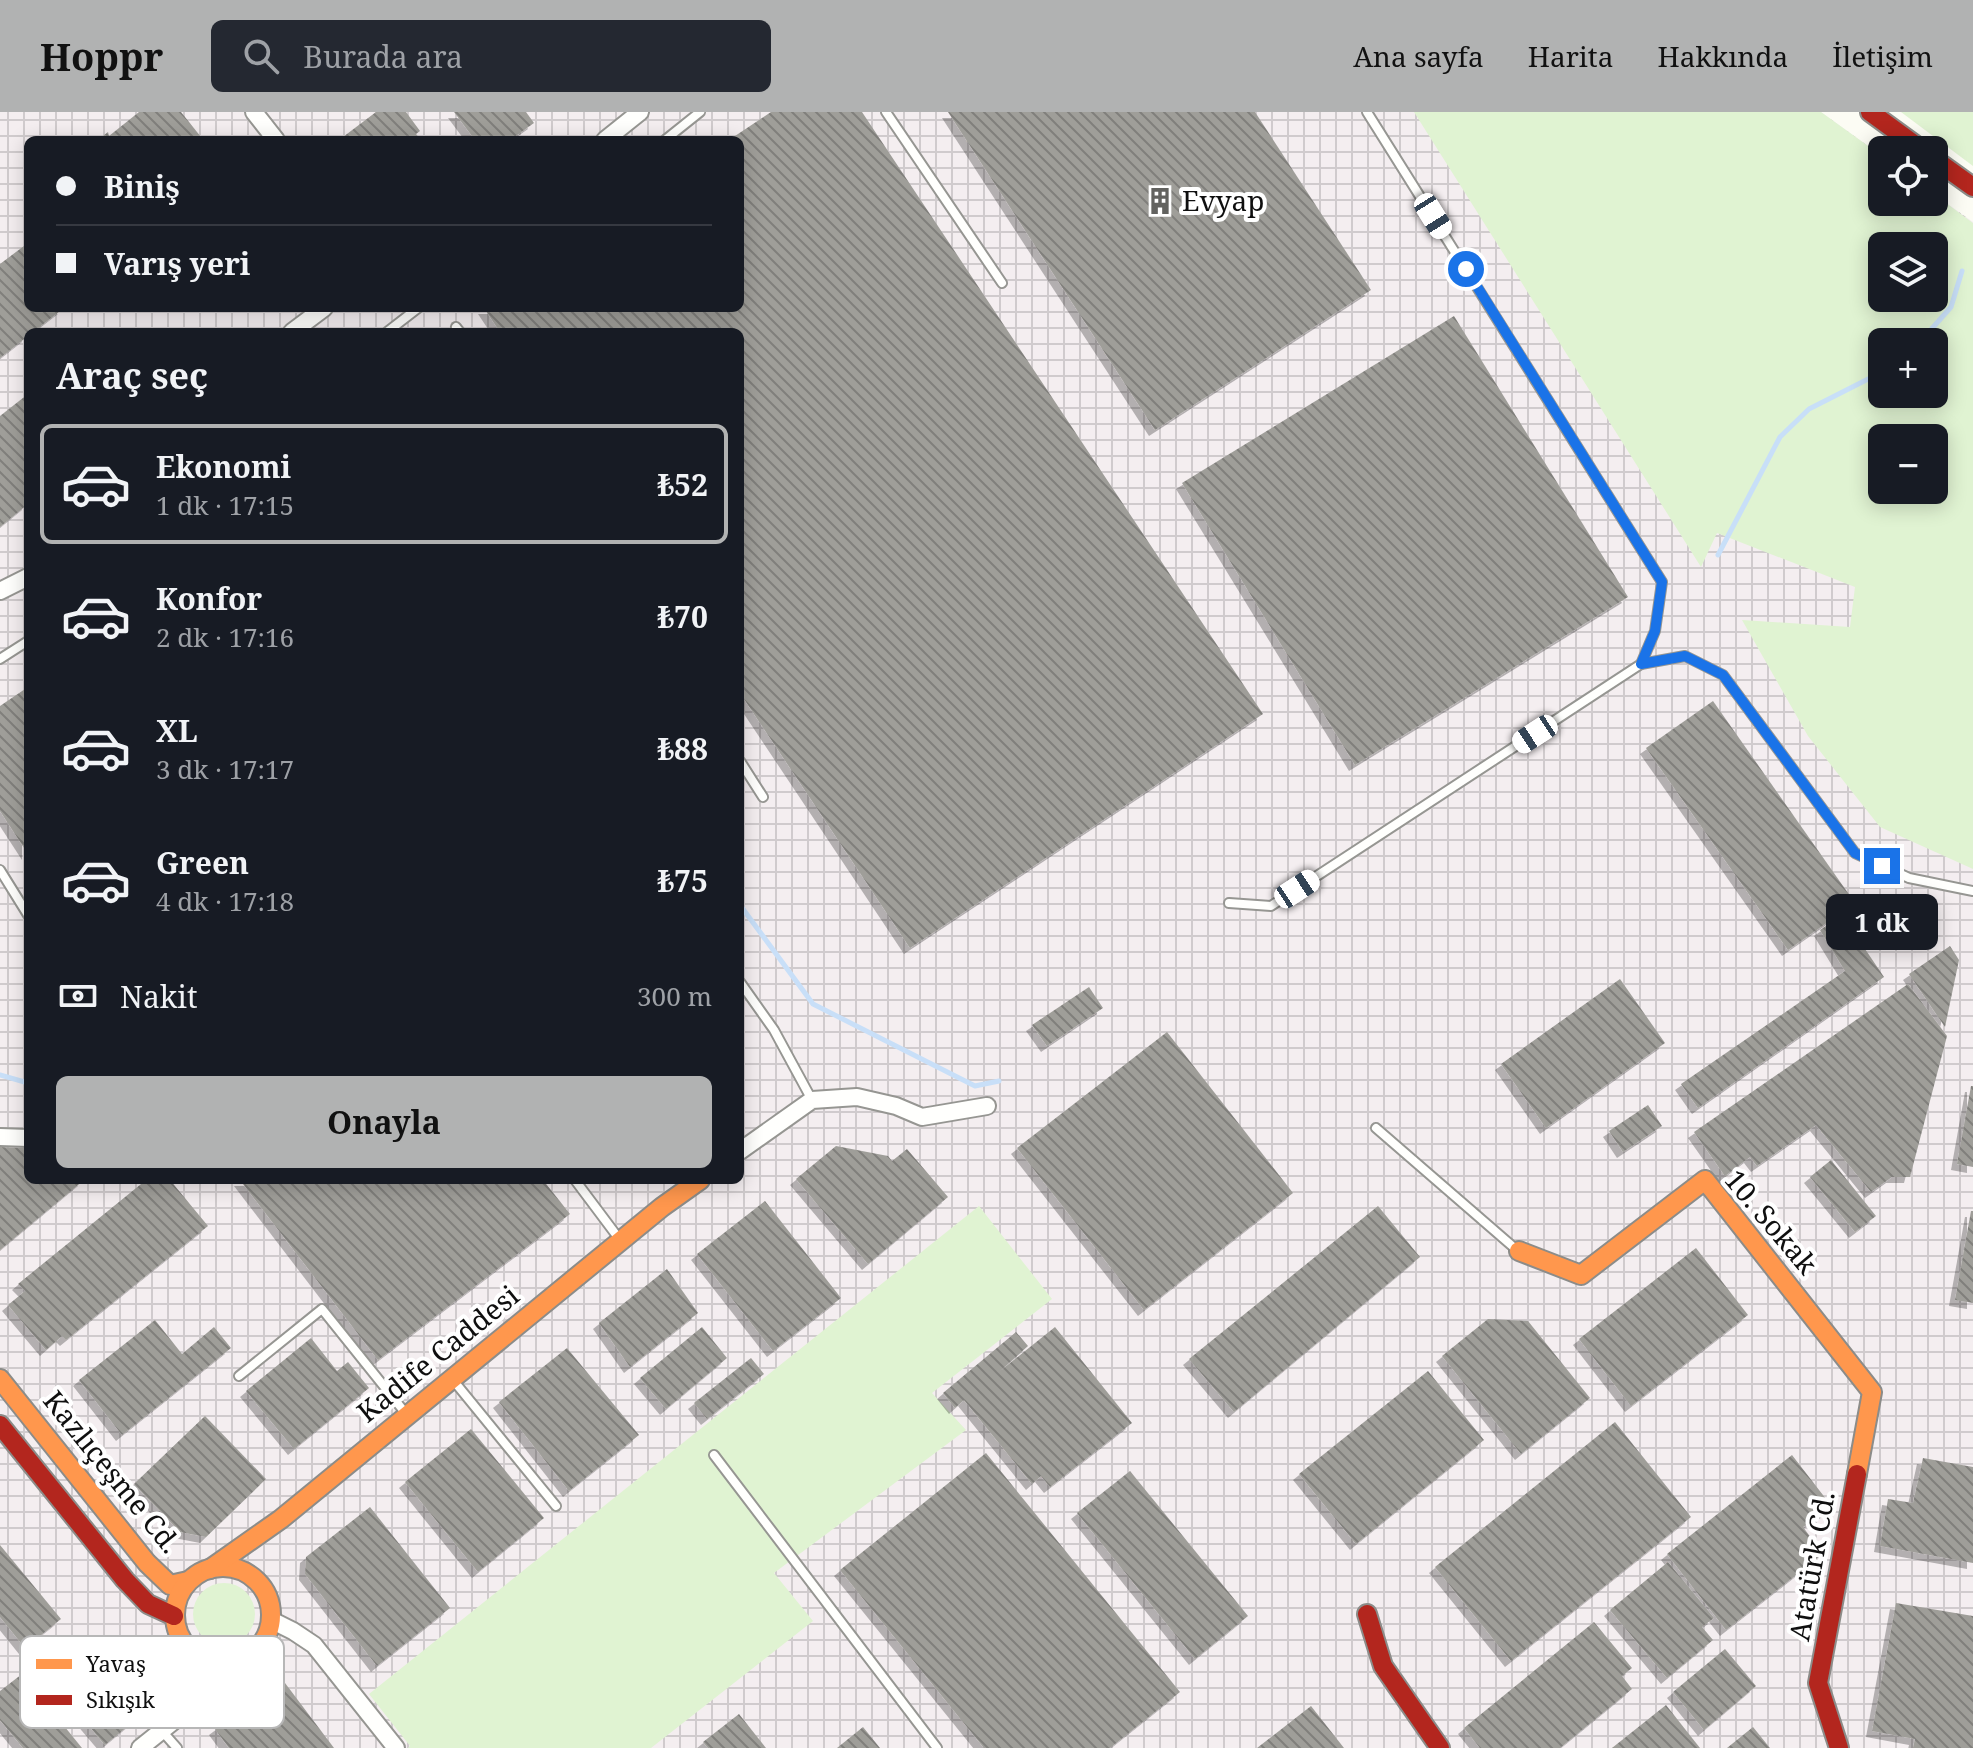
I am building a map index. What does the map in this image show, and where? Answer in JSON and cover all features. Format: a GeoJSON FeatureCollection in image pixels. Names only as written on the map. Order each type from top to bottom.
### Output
{"type":"FeatureCollection","features":[{"type":"Feature","properties":{"kind":"street"},"geometry":{"type":"LineString","coordinates":[[254,112],[273,136]]}},
{"type":"Feature","properties":{"kind":"street"},"geometry":{"type":"LineString","coordinates":[[610,136],[640,112]]}},
{"type":"Feature","properties":{"kind":"street"},"geometry":{"type":"LineString","coordinates":[[1870,112],[1903,136]]}},
{"type":"Feature","properties":{"kind":"street"},"geometry":{"type":"LineString","coordinates":[[1948,169],[1973,187]]}},
{"type":"Feature","properties":{"kind":"street"},"geometry":{"type":"LineString","coordinates":[[297,328],[319,312]]}},
{"type":"Feature","properties":{"kind":"street"},"geometry":{"type":"LineString","coordinates":[[0,591],[24,579]]}},
{"type":"Feature","properties":{"kind":"street"},"geometry":{"type":"LineString","coordinates":[[744,1148],[812,1100],[857,1097],[896,1106],[922,1117],[987,1106]]}},
{"type":"Feature","properties":{"kind":"street"},"geometry":{"type":"LineString","coordinates":[[0,1137],[24,1138]]}},
{"type":"Feature","properties":{"kind":"street","name":"10. Sokak"},"geometry":{"type":"LineString","coordinates":[[1519,1251],[1581,1275],[1705,1180],[1872,1392]]}},
{"type":"Feature","properties":{"kind":"street","name":"Kadife Caddesi"},"geometry":{"type":"LineString","coordinates":[[210,1569],[281,1519],[620,1241],[694,1184]]}},
{"type":"Feature","properties":{"kind":"street","name":"Kazlıçeşme Cd."},"geometry":{"type":"LineString","coordinates":[[0,1379],[147,1563],[170,1585],[188,1581]]}},
{"type":"Feature","properties":{"kind":"street","name":"Atatürk Cd."},"geometry":{"type":"LineString","coordinates":[[1839,1748],[1818,1683],[1872,1392]]}},
{"type":"Feature","properties":{"kind":"street"},"geometry":{"type":"LineString","coordinates":[[0,1425],[125,1580],[148,1604],[174,1616]]}},
{"type":"Feature","properties":{"kind":"street"},"geometry":{"type":"LineString","coordinates":[[180,1636],[174,1616],[178,1597],[188,1581],[210,1569],[225,1567],[240,1570],[254,1578],[264,1590],[270,1604],[271,1620],[266,1636]]}},
{"type":"Feature","properties":{"kind":"street"},"geometry":{"type":"LineString","coordinates":[[1367,1614],[1383,1666],[1440,1748]]}},
{"type":"Feature","properties":{"kind":"street"},"geometry":{"type":"LineString","coordinates":[[271,1620],[314,1645],[396,1748]]}},
{"type":"Feature","properties":{"kind":"street"},"geometry":{"type":"LineString","coordinates":[[140,1748],[165,1728]]}},
{"type":"Feature","properties":{"kind":"lane"},"geometry":{"type":"LineString","coordinates":[[670,136],[700,112]]}},
{"type":"Feature","properties":{"kind":"lane"},"geometry":{"type":"LineString","coordinates":[[886,112],[1002,283]]}},
{"type":"Feature","properties":{"kind":"lane"},"geometry":{"type":"LineString","coordinates":[[1367,112],[1662,582],[1655,631],[1641,664]]}},
{"type":"Feature","properties":{"kind":"lane"},"geometry":{"type":"LineString","coordinates":[[392,328],[413,312]]}},
{"type":"Feature","properties":{"kind":"lane"},"geometry":{"type":"LineString","coordinates":[[0,659],[24,644]]}},
{"type":"Feature","properties":{"kind":"lane"},"geometry":{"type":"LineString","coordinates":[[1229,903],[1271,906],[1641,664],[1685,656],[1723,675],[1855,853],[1909,878],[1973,891]]}},
{"type":"Feature","properties":{"kind":"lane"},"geometry":{"type":"LineString","coordinates":[[744,767],[763,797]]}},
{"type":"Feature","properties":{"kind":"lane"},"geometry":{"type":"LineString","coordinates":[[0,870],[24,909]]}},
{"type":"Feature","properties":{"kind":"lane"},"geometry":{"type":"LineString","coordinates":[[744,988],[774,1030],[812,1100]]}},
{"type":"Feature","properties":{"kind":"lane"},"geometry":{"type":"LineString","coordinates":[[1376,1128],[1519,1251]]}},
{"type":"Feature","properties":{"kind":"lane"},"geometry":{"type":"LineString","coordinates":[[578,1184],[620,1241]]}},
{"type":"Feature","properties":{"kind":"lane"},"geometry":{"type":"LineString","coordinates":[[239,1376],[322,1309],[407,1415]]}},
{"type":"Feature","properties":{"kind":"lane"},"geometry":{"type":"LineString","coordinates":[[452,1379],[556,1506]]}},
{"type":"Feature","properties":{"kind":"lane"},"geometry":{"type":"LineString","coordinates":[[714,1455],[937,1748]]}},
{"type":"Feature","properties":{"kind":"lane"},"geometry":{"type":"LineString","coordinates":[[162,1730],[177,1748]]}},
{"type":"Feature","properties":{"kind":"shaded area"},"geometry":{"type":"Polygon","coordinates":[[[0,112],[1821,112],[1868,146],[1868,216],[1948,216],[1948,204],[1973,222],[1973,1748],[0,1748],[0,112]]]}},
{"type":"Feature","properties":{"kind":"green space"},"geometry":{"type":"Polygon","coordinates":[[[1414,112],[1821,112],[1868,146],[1868,216],[1948,216],[1948,204],[1973,223],[1973,869],[1880,827],[1808,736],[1742,620],[1850,627],[1855,587],[1717,533],[1701,567],[1414,112]]]}},
{"type":"Feature","properties":{"kind":"green space"},"geometry":{"type":"Polygon","coordinates":[[[1901,112],[1973,112],[1973,166],[1948,147],[1948,136],[1933,136],[1901,112]]]}},
{"type":"Feature","properties":{"kind":"green space"},"geometry":{"type":"Polygon","coordinates":[[[979,1206],[1052,1299],[932,1393],[966,1430],[774,1573],[813,1621],[651,1748],[408,1748],[410,1746],[369,1694],[979,1206]]]}},
{"type":"Feature","properties":{"kind":"green space"},"geometry":{"type":"Polygon","coordinates":[[[224,1583],[236,1586],[246,1592],[255,1614],[246,1636],[202,1636],[196,1626],[193,1614],[196,1602],[202,1592],[212,1586],[224,1583]]]}},
{"type":"Feature","properties":{"kind":"building"},"geometry":{"type":"Polygon","coordinates":[[[139,112],[181,112],[200,136],[109,136],[139,112]]]}},
{"type":"Feature","properties":{"kind":"building"},"geometry":{"type":"Polygon","coordinates":[[[376,112],[406,112],[420,131],[418,136],[344,136],[376,112]]]}},
{"type":"Feature","properties":{"kind":"building"},"geometry":{"type":"Polygon","coordinates":[[[454,112],[526,112],[534,123],[516,136],[472,136],[454,112]]]}},
{"type":"Feature","properties":{"kind":"building"},"geometry":{"type":"Polygon","coordinates":[[[771,112],[862,112],[1263,714],[910,948],[744,699],[744,328],[497,328],[487,312],[744,312],[744,136],[735,136],[771,112]]]}},
{"type":"Feature","properties":{"kind":"building","name":"Evyap"},"geometry":{"type":"Polygon","coordinates":[[[948,112],[1255,112],[1371,290],[1155,430],[948,112]]]}},
{"type":"Feature","properties":{"kind":"building"},"geometry":{"type":"Polygon","coordinates":[[[24,246],[24,312],[59,312],[38,328],[24,328],[24,339],[0,358],[0,264],[24,246]]]}},
{"type":"Feature","properties":{"kind":"building"},"geometry":{"type":"Polygon","coordinates":[[[1454,316],[1628,597],[1355,765],[1182,483],[1454,316]]]}},
{"type":"Feature","properties":{"kind":"building"},"geometry":{"type":"Polygon","coordinates":[[[24,397],[24,507],[0,527],[0,416],[24,397]]]}},
{"type":"Feature","properties":{"kind":"building"},"geometry":{"type":"Polygon","coordinates":[[[24,690],[24,848],[0,811],[0,706],[24,690]]]}},
{"type":"Feature","properties":{"kind":"building"},"geometry":{"type":"Polygon","coordinates":[[[1713,701],[1855,903],[1788,950],[1646,748],[1713,701]]]}},
{"type":"Feature","properties":{"kind":"building"},"geometry":{"type":"Polygon","coordinates":[[[1842,915],[1884,977],[1698,1108],[1681,1084],[1845,971],[1820,930],[1842,915]]]}},
{"type":"Feature","properties":{"kind":"building"},"geometry":{"type":"Polygon","coordinates":[[[1950,946],[1959,960],[1945,1027],[1909,974],[1950,946]]]}},
{"type":"Feature","properties":{"kind":"building"},"geometry":{"type":"Polygon","coordinates":[[[1620,979],[1665,1043],[1546,1128],[1501,1064],[1620,979]]]}},
{"type":"Feature","properties":{"kind":"building"},"geometry":{"type":"Polygon","coordinates":[[[1908,984],[1947,1036],[1910,1177],[1892,1177],[1871,1192],[1816,1125],[1757,1166],[1750,1157],[1725,1176],[1694,1132],[1908,984]]]}},
{"type":"Feature","properties":{"kind":"building"},"geometry":{"type":"Polygon","coordinates":[[[1089,987],[1103,1008],[1047,1046],[1032,1025],[1089,987]]]}},
{"type":"Feature","properties":{"kind":"building"},"geometry":{"type":"Polygon","coordinates":[[[1167,1032],[1293,1193],[1144,1310],[1017,1148],[1167,1032]]]}},
{"type":"Feature","properties":{"kind":"building"},"geometry":{"type":"Polygon","coordinates":[[[1973,1086],[1973,1167],[1957,1164],[1973,1086]]]}},
{"type":"Feature","properties":{"kind":"building"},"geometry":{"type":"Polygon","coordinates":[[[1648,1105],[1662,1126],[1623,1152],[1609,1131],[1648,1105]]]}},
{"type":"Feature","properties":{"kind":"building"},"geometry":{"type":"Polygon","coordinates":[[[836,1146],[888,1156],[892,1161],[907,1149],[948,1197],[868,1264],[796,1179],[836,1146]]]}},
{"type":"Feature","properties":{"kind":"building"},"geometry":{"type":"Polygon","coordinates":[[[0,1147],[24,1148],[24,1184],[79,1184],[0,1250],[0,1147]]]}},
{"type":"Feature","properties":{"kind":"building"},"geometry":{"type":"Polygon","coordinates":[[[1831,1160],[1876,1216],[1855,1232],[1810,1177],[1831,1160]]]}},
{"type":"Feature","properties":{"kind":"building"},"geometry":{"type":"Polygon","coordinates":[[[141,1184],[173,1184],[208,1226],[66,1340],[62,1336],[46,1350],[8,1305],[25,1291],[18,1284],[141,1184]]]}},
{"type":"Feature","properties":{"kind":"building"},"geometry":{"type":"Polygon","coordinates":[[[243,1184],[546,1184],[570,1214],[378,1360],[243,1184]]]}},
{"type":"Feature","properties":{"kind":"building"},"geometry":{"type":"Polygon","coordinates":[[[765,1201],[841,1298],[773,1351],[697,1254],[765,1201]]]}},
{"type":"Feature","properties":{"kind":"building"},"geometry":{"type":"Polygon","coordinates":[[[1378,1206],[1420,1257],[1234,1412],[1189,1359],[1378,1206]]]}},
{"type":"Feature","properties":{"kind":"building"},"geometry":{"type":"Polygon","coordinates":[[[1973,1211],[1973,1303],[1955,1300],[1973,1211]]]}},
{"type":"Feature","properties":{"kind":"building"},"geometry":{"type":"Polygon","coordinates":[[[1696,1248],[1748,1315],[1631,1406],[1579,1339],[1696,1248]]]}},
{"type":"Feature","properties":{"kind":"building"},"geometry":{"type":"Polygon","coordinates":[[[667,1269],[698,1313],[630,1367],[599,1323],[667,1269]]]}},
{"type":"Feature","properties":{"kind":"building"},"geometry":{"type":"Polygon","coordinates":[[[1488,1319],[1528,1321],[1590,1398],[1521,1454],[1442,1356],[1488,1319]]]}},
{"type":"Feature","properties":{"kind":"building"},"geometry":{"type":"Polygon","coordinates":[[[155,1320],[182,1354],[214,1327],[231,1348],[122,1435],[79,1380],[155,1320]]]}},
{"type":"Feature","properties":{"kind":"building"},"geometry":{"type":"Polygon","coordinates":[[[702,1327],[727,1358],[666,1409],[640,1378],[702,1327]]]}},
{"type":"Feature","properties":{"kind":"building"},"geometry":{"type":"Polygon","coordinates":[[[1055,1327],[1132,1423],[1050,1487],[1041,1476],[1032,1484],[964,1400],[955,1408],[943,1393],[1016,1332],[1028,1346],[1000,1371],[1055,1327]]]}},
{"type":"Feature","properties":{"kind":"building"},"geometry":{"type":"Polygon","coordinates":[[[311,1338],[337,1371],[348,1362],[369,1388],[294,1449],[246,1391],[311,1338]]]}},
{"type":"Feature","properties":{"kind":"building"},"geometry":{"type":"Polygon","coordinates":[[[567,1348],[639,1435],[569,1491],[499,1402],[567,1348]]]}},
{"type":"Feature","properties":{"kind":"building"},"geometry":{"type":"Polygon","coordinates":[[[751,1358],[764,1374],[707,1419],[694,1403],[751,1358]]]}},
{"type":"Feature","properties":{"kind":"building"},"geometry":{"type":"Polygon","coordinates":[[[1428,1371],[1484,1440],[1356,1544],[1299,1474],[1428,1371]]]}},
{"type":"Feature","properties":{"kind":"building"},"geometry":{"type":"Polygon","coordinates":[[[205,1416],[266,1479],[206,1537],[180,1532],[134,1484],[205,1416]]]}},
{"type":"Feature","properties":{"kind":"building"},"geometry":{"type":"Polygon","coordinates":[[[1615,1422],[1691,1517],[1511,1661],[1435,1567],[1615,1422]]]}},
{"type":"Feature","properties":{"kind":"building"},"geometry":{"type":"Polygon","coordinates":[[[471,1429],[544,1518],[478,1572],[405,1482],[471,1429]]]}},
{"type":"Feature","properties":{"kind":"building"},"geometry":{"type":"Polygon","coordinates":[[[986,1453],[1180,1692],[1110,1748],[984,1748],[840,1570],[986,1453]]]}},
{"type":"Feature","properties":{"kind":"building"},"geometry":{"type":"Polygon","coordinates":[[[1792,1455],[1833,1508],[1803,1527],[1823,1554],[1726,1630],[1667,1554],[1792,1455]]]}},
{"type":"Feature","properties":{"kind":"building"},"geometry":{"type":"Polygon","coordinates":[[[1923,1458],[1973,1467],[1973,1563],[1880,1546],[1888,1499],[1913,1503],[1923,1458]]]}},
{"type":"Feature","properties":{"kind":"building"},"geometry":{"type":"Polygon","coordinates":[[[1130,1471],[1248,1616],[1195,1659],[1077,1513],[1130,1471]]]}},
{"type":"Feature","properties":{"kind":"building"},"geometry":{"type":"Polygon","coordinates":[[[370,1507],[450,1608],[377,1666],[305,1574],[306,1557],[370,1507]]]}},
{"type":"Feature","properties":{"kind":"building"},"geometry":{"type":"Polygon","coordinates":[[[0,1545],[61,1619],[40,1636],[20,1636],[20,1642],[0,1617],[0,1545]]]}},
{"type":"Feature","properties":{"kind":"building"},"geometry":{"type":"Polygon","coordinates":[[[1668,1562],[1714,1618],[1702,1627],[1713,1640],[1667,1678],[1610,1610],[1668,1562]]]}},
{"type":"Feature","properties":{"kind":"building"},"geometry":{"type":"Polygon","coordinates":[[[1896,1603],[1973,1616],[1973,1748],[1913,1748],[1915,1739],[1872,1731],[1896,1603]]]}},
{"type":"Feature","properties":{"kind":"building"},"geometry":{"type":"Polygon","coordinates":[[[1594,1622],[1632,1668],[1622,1676],[1632,1689],[1560,1748],[1480,1748],[1464,1728],[1594,1622]]]}},
{"type":"Feature","properties":{"kind":"building"},"geometry":{"type":"Polygon","coordinates":[[[1725,1649],[1756,1686],[1704,1730],[1673,1692],[1725,1649]]]}},
{"type":"Feature","properties":{"kind":"building"},"geometry":{"type":"Polygon","coordinates":[[[20,1676],[20,1728],[66,1728],[82,1748],[23,1748],[0,1720],[0,1691],[20,1676]]]}},
{"type":"Feature","properties":{"kind":"building"},"geometry":{"type":"Polygon","coordinates":[[[284,1682],[334,1748],[229,1748],[215,1729],[284,1728],[284,1682]]]}},
{"type":"Feature","properties":{"kind":"building"},"geometry":{"type":"Polygon","coordinates":[[[1666,1705],[1700,1748],[1612,1748],[1666,1705]]]}},
{"type":"Feature","properties":{"kind":"building"},"geometry":{"type":"Polygon","coordinates":[[[1311,1706],[1344,1748],[1257,1748],[1311,1706]]]}},
{"type":"Feature","properties":{"kind":"building"},"geometry":{"type":"Polygon","coordinates":[[[739,1714],[766,1748],[708,1748],[703,1742],[739,1714]]]}},
{"type":"Feature","properties":{"kind":"building"},"geometry":{"type":"Polygon","coordinates":[[[863,1727],[880,1748],[837,1748],[863,1727]]]}},
{"type":"Feature","properties":{"kind":"building"},"geometry":{"type":"Polygon","coordinates":[[[1753,1727],[1770,1748],[1727,1748],[1753,1727]]]}},
{"type":"Feature","properties":{"kind":"building"},"geometry":{"type":"Polygon","coordinates":[[[91,1728],[126,1728],[105,1745],[91,1728]]]}},
{"type":"Feature","properties":{"kind":"waterway"},"geometry":{"type":"LineString","coordinates":[[1932,328],[1951,307],[1962,271]]}},
{"type":"Feature","properties":{"kind":"waterway"},"geometry":{"type":"LineString","coordinates":[[1718,555],[1780,437],[1809,409],[1868,379]]}},
{"type":"Feature","properties":{"kind":"waterway"},"geometry":{"type":"LineString","coordinates":[[744,910],[813,1004],[975,1086],[999,1081]]}},
{"type":"Feature","properties":{"kind":"waterway"},"geometry":{"type":"LineString","coordinates":[[0,1075],[24,1082]]}},
{"type":"Feature","properties":{"kind":"traffic: slow"},"geometry":{"type":"LineString","coordinates":[[1519,1251],[1581,1275],[1705,1180],[1872,1392],[1857,1474]]}},
{"type":"Feature","properties":{"kind":"traffic: slow"},"geometry":{"type":"LineString","coordinates":[[210,1569],[281,1519],[662,1207],[694,1184]]}},
{"type":"Feature","properties":{"kind":"traffic: slow"},"geometry":{"type":"LineString","coordinates":[[0,1379],[147,1563],[170,1585],[188,1581]]}},
{"type":"Feature","properties":{"kind":"traffic: slow"},"geometry":{"type":"LineString","coordinates":[[180,1636],[175,1615],[183,1588],[196,1575],[214,1568],[232,1568],[250,1575],[263,1588],[271,1615]]}},
{"type":"Feature","properties":{"kind":"traffic: slow"},"geometry":{"type":"LineString","coordinates":[[266,1636],[271,1615]]}},
{"type":"Feature","properties":{"kind":"traffic: jam"},"geometry":{"type":"LineString","coordinates":[[1870,112],[1903,136]]}},
{"type":"Feature","properties":{"kind":"traffic: jam"},"geometry":{"type":"LineString","coordinates":[[1948,169],[1973,187]]}},
{"type":"Feature","properties":{"kind":"traffic: jam"},"geometry":{"type":"LineString","coordinates":[[0,1425],[125,1580],[148,1604],[174,1616]]}},
{"type":"Feature","properties":{"kind":"traffic: jam"},"geometry":{"type":"LineString","coordinates":[[1839,1748],[1818,1683],[1857,1474]]}},
{"type":"Feature","properties":{"kind":"traffic: jam"},"geometry":{"type":"LineString","coordinates":[[1367,1614],[1383,1666],[1440,1748]]}},
{"type":"Feature","properties":{"kind":"place","name":"Evyap"},"geometry":{"type":"Point","coordinates":[1160,201]}},
{"type":"Feature","properties":{"kind":"route"},"geometry":{"type":"LineString","coordinates":[[1466,269],[1662,582],[1655,631],[1641,664],[1685,656],[1723,675],[1855,853],[1882,866]]}}]}
